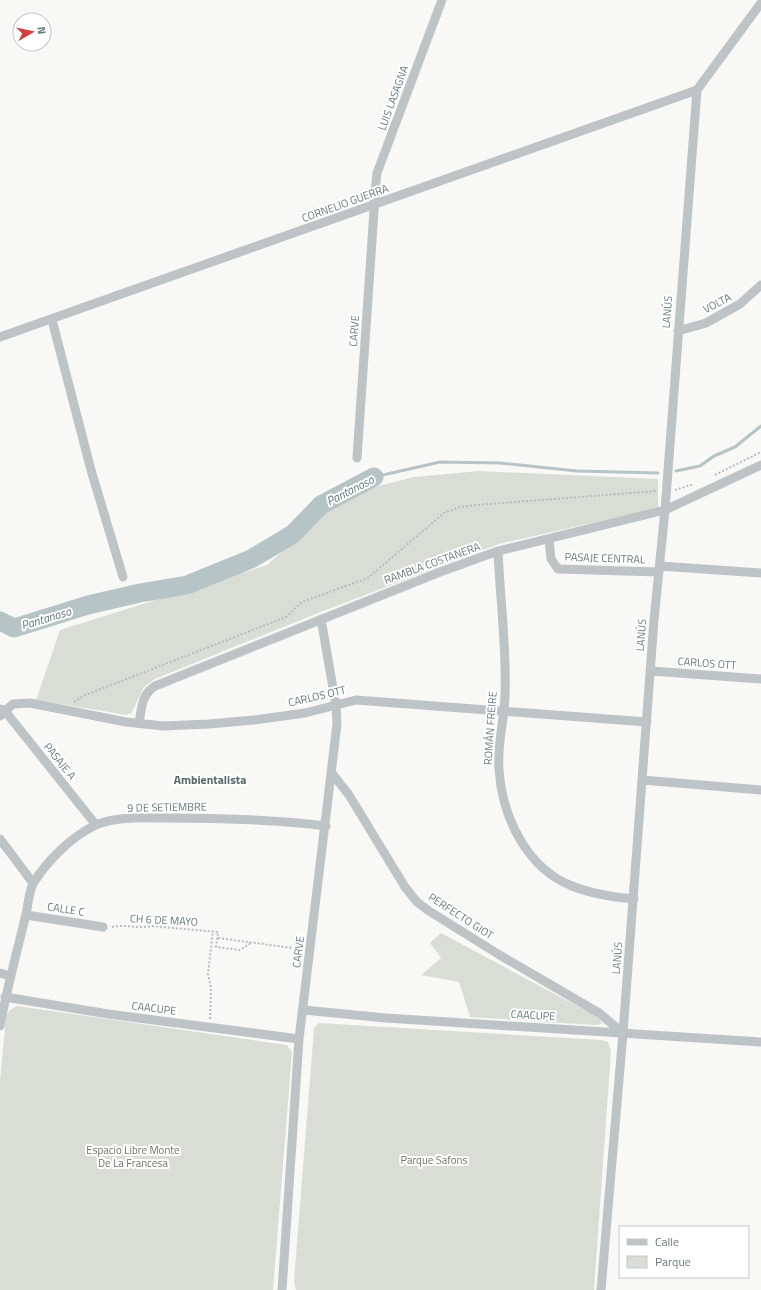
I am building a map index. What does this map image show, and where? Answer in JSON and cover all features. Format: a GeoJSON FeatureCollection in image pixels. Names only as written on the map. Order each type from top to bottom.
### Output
{"type":"FeatureCollection","features":[{"type":"Feature","properties":{"kind":"street","name":"LUIS LASAGNA"},"geometry":{"type":"LineString","coordinates":[[374,206],[377,173],[442,0]]}},
{"type":"Feature","properties":{"kind":"street"},"geometry":{"type":"LineString","coordinates":[[697,90],[761,3]]}},
{"type":"Feature","properties":{"kind":"street","name":"CORNELIO GUERRA"},"geometry":{"type":"LineString","coordinates":[[0,337],[374,206],[697,90]]}},
{"type":"Feature","properties":{"kind":"street","name":"LANÚS"},"geometry":{"type":"LineString","coordinates":[[601,1290],[634,899],[654,620],[665,510],[697,90]]}},
{"type":"Feature","properties":{"kind":"street","name":"CARVE"},"geometry":{"type":"LineString","coordinates":[[358,458],[374,206]]}},
{"type":"Feature","properties":{"kind":"street","name":"VOLTA"},"geometry":{"type":"LineString","coordinates":[[678,331],[706,323],[740,304],[761,285]]}},
{"type":"Feature","properties":{"kind":"street"},"geometry":{"type":"LineString","coordinates":[[52,320],[91,470],[123,577]]}},
{"type":"Feature","properties":{"kind":"street","name":"RAMBLA COSTANERA"},"geometry":{"type":"LineString","coordinates":[[139,723],[144,698],[148,691],[155,686],[321,619],[498,551],[665,510],[761,465]]}},
{"type":"Feature","properties":{"kind":"street","name":"PASAJE CENTRAL"},"geometry":{"type":"LineString","coordinates":[[549,539],[552,560],[558,569],[659,569]]}},
{"type":"Feature","properties":{"kind":"street","name":"ROMÁN FREIRE"},"geometry":{"type":"LineString","coordinates":[[498,551],[505,697],[499,767],[502,794],[512,824],[523,844],[535,861],[554,877],[571,886],[610,897],[634,899]]}},
{"type":"Feature","properties":{"kind":"street"},"geometry":{"type":"LineString","coordinates":[[659,569],[761,573]]}},
{"type":"Feature","properties":{"kind":"street","name":"CARVE"},"geometry":{"type":"LineString","coordinates":[[282,1290],[299,1039],[326,826],[337,724],[336,705],[321,619]]}},
{"type":"Feature","properties":{"kind":"street","name":"CARLOS OTT"},"geometry":{"type":"LineString","coordinates":[[651,671],[761,679]]}},
{"type":"Feature","properties":{"kind":"street","name":"CARLOS OTT"},"geometry":{"type":"LineString","coordinates":[[2,712],[13,704],[30,703],[163,726],[254,720],[305,713],[351,700],[366,700],[647,722]]}},
{"type":"Feature","properties":{"kind":"street","name":"PASAJE A"},"geometry":{"type":"LineString","coordinates":[[2,712],[96,825]]}},
{"type":"Feature","properties":{"kind":"street","name":"PERFECTO GIOT"},"geometry":{"type":"LineString","coordinates":[[332,772],[349,795],[405,888],[417,902],[429,912],[599,1013],[623,1033]]}},
{"type":"Feature","properties":{"kind":"street"},"geometry":{"type":"LineString","coordinates":[[642,780],[761,790]]}},
{"type":"Feature","properties":{"kind":"street","name":"9 DE SETIEMBRE"},"geometry":{"type":"LineString","coordinates":[[33,883],[69,843],[96,825],[118,820],[148,818],[232,818],[284,820],[326,826]]}},
{"type":"Feature","properties":{"kind":"street"},"geometry":{"type":"LineString","coordinates":[[0,839],[33,883],[5,997],[0,1026]]}},
{"type":"Feature","properties":{"kind":"street","name":"CALLE C"},"geometry":{"type":"LineString","coordinates":[[26,915],[103,927]]}},
{"type":"Feature","properties":{"kind":"street"},"geometry":{"type":"LineString","coordinates":[[0,973],[10,976]]}},
{"type":"Feature","properties":{"kind":"street","name":"CAACUPE"},"geometry":{"type":"LineString","coordinates":[[5,997],[108,1014],[299,1039]]}},
{"type":"Feature","properties":{"kind":"street","name":"CAACUPE"},"geometry":{"type":"LineString","coordinates":[[303,1010],[386,1018],[761,1042]]}},
{"type":"Feature","properties":{"kind":"path"},"geometry":{"type":"LineString","coordinates":[[709,477],[761,452]]}},
{"type":"Feature","properties":{"kind":"path"},"geometry":{"type":"LineString","coordinates":[[63,709],[83,696],[286,617],[302,602],[368,578],[444,512],[460,507],[476,505],[666,490],[696,484]]}},
{"type":"Feature","properties":{"kind":"path","name":"CH 6 DE MAYO"},"geometry":{"type":"LineString","coordinates":[[103,927],[119,926],[140,928],[151,926],[213,931],[218,932],[216,947],[240,950],[251,942]]}},
{"type":"Feature","properties":{"kind":"path"},"geometry":{"type":"LineString","coordinates":[[210,1027],[211,988],[208,974],[213,931]]}},
{"type":"Feature","properties":{"kind":"path"},"geometry":{"type":"LineString","coordinates":[[218,938],[310,950]]}},
{"type":"Feature","properties":{"kind":"green space"},"geometry":{"type":"Polygon","coordinates":[[[479,471],[658,479],[658,508],[499,544],[318,613],[155,679],[144,687],[132,712],[127,715],[36,700],[60,630],[267,565],[327,510],[363,490],[414,477],[479,471]]]}},
{"type":"Feature","properties":{"kind":"green space"},"geometry":{"type":"Polygon","coordinates":[[[441,933],[594,1015],[602,1024],[594,1025],[470,1017],[459,982],[421,975],[441,958],[430,943],[441,933]]]}},
{"type":"Feature","properties":{"kind":"green space","name":"Espacio Libre Monte De La Francesa"},"geometry":{"type":"Polygon","coordinates":[[[17,1006],[287,1045],[292,1052],[273,1290],[0,1290],[0,1081],[6,1016],[10,1010],[17,1006]]]}},
{"type":"Feature","properties":{"kind":"green space","name":"Parque Safons"},"geometry":{"type":"Polygon","coordinates":[[[319,1023],[601,1040],[608,1042],[611,1051],[594,1290],[296,1290],[294,1281],[314,1028],[319,1023]]]}},
{"type":"Feature","properties":{"kind":"waterway","name":"Pantanoso"},"geometry":{"type":"LineString","coordinates":[[676,471],[700,466],[714,456],[735,447],[761,426]]}},
{"type":"Feature","properties":{"kind":"waterway","name":"Pantanoso"},"geometry":{"type":"LineString","coordinates":[[374,477],[440,462],[500,463],[577,471],[658,473]]}},
{"type":"Feature","properties":{"kind":"waterway","name":"Pantanoso"},"geometry":{"type":"LineString","coordinates":[[0,621],[14,628],[88,605],[140,593],[187,585],[251,559],[293,534],[321,505],[374,477]]}},
{"type":"Feature","properties":{"kind":"district","name":"Ambientalista"},"geometry":{"type":"Point","coordinates":[210,779]}}]}
